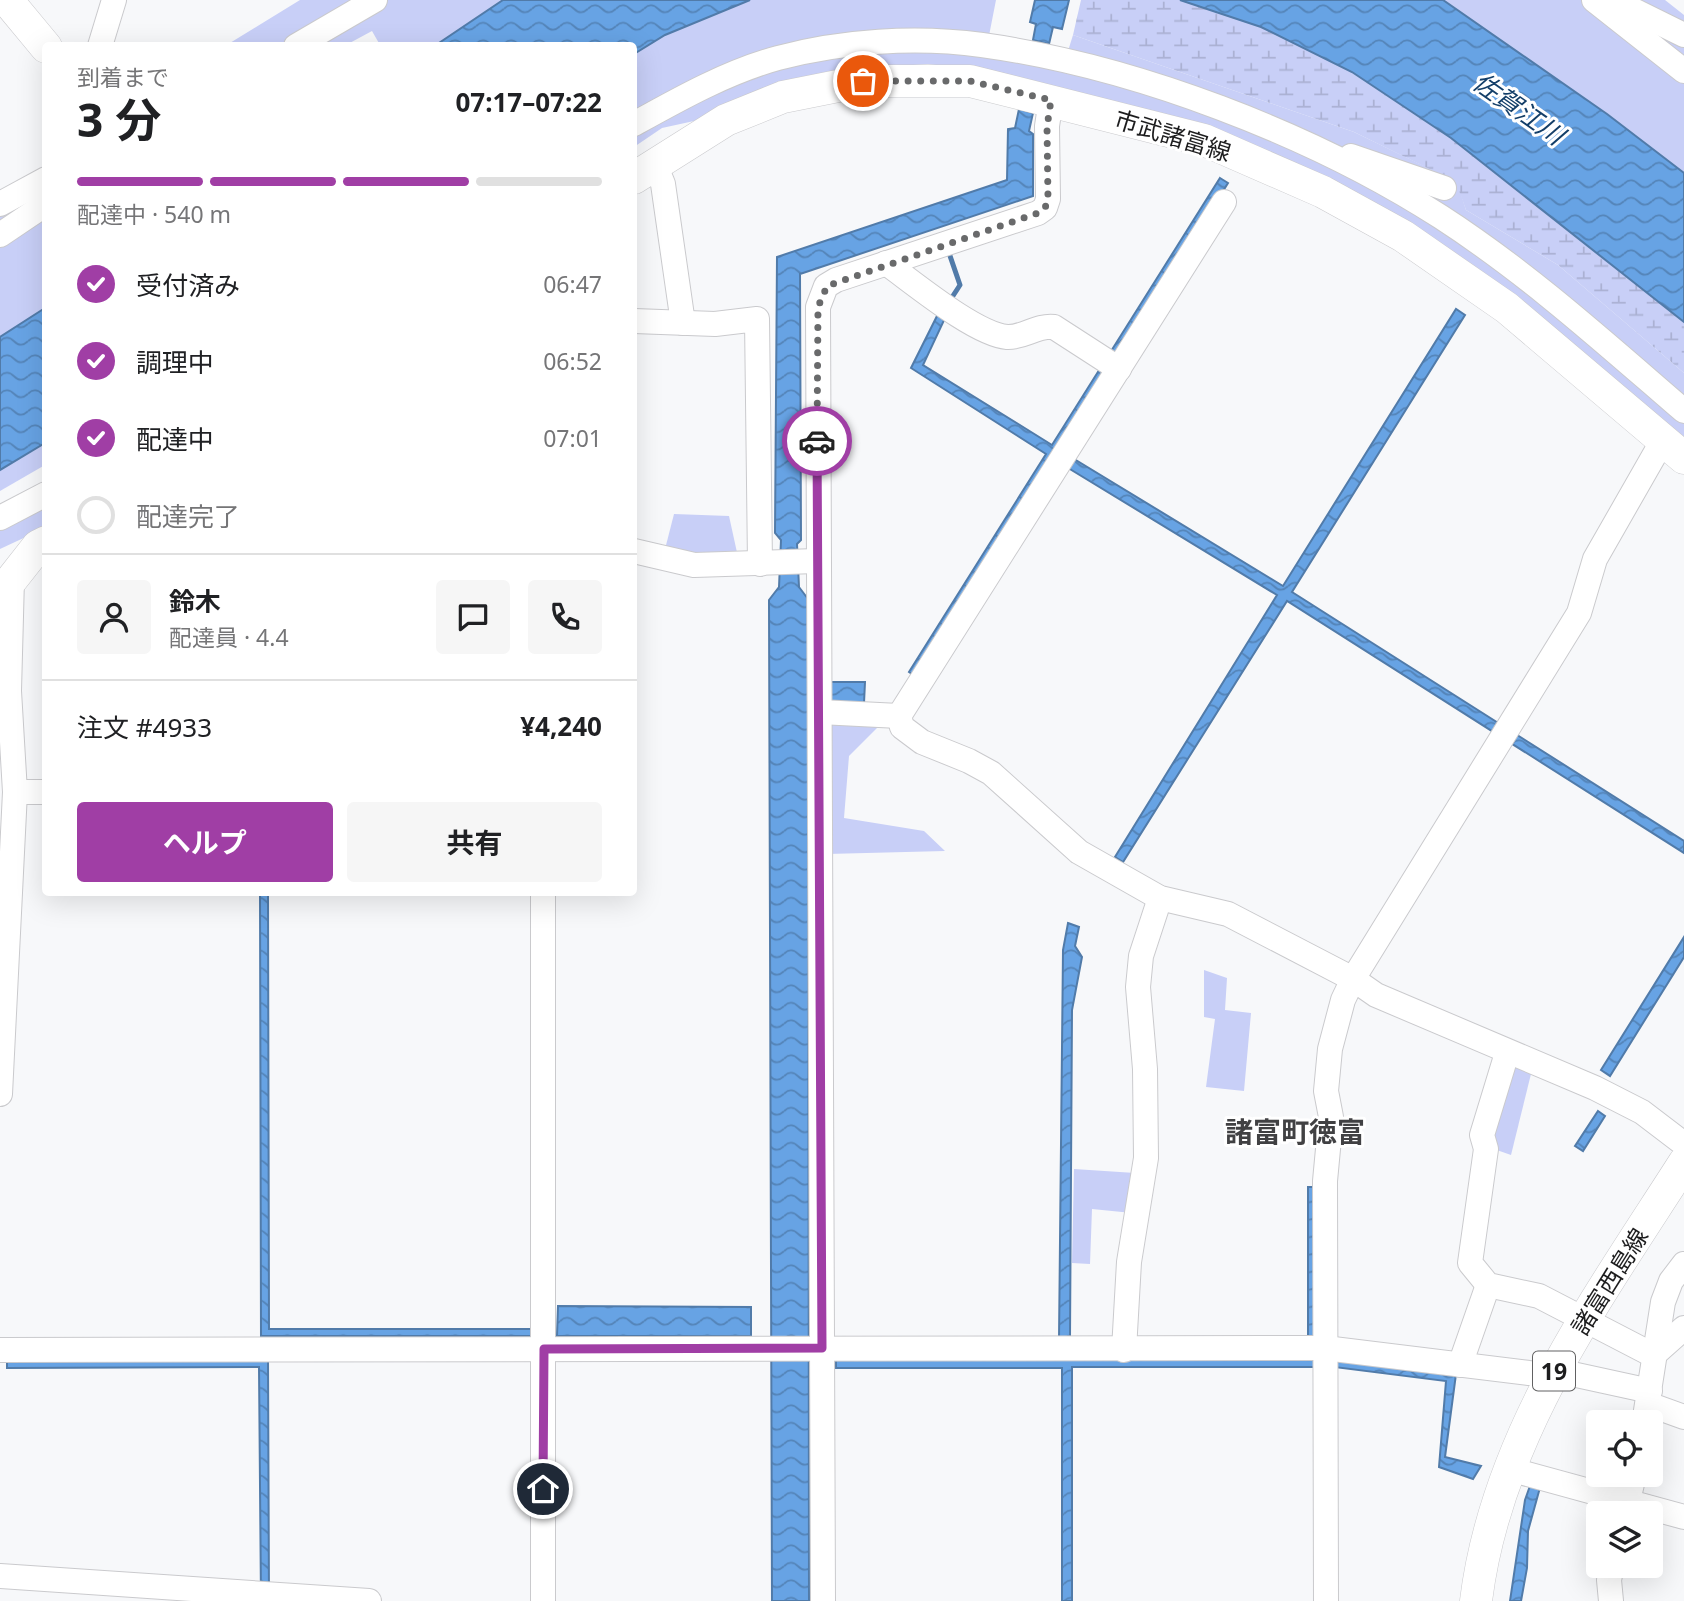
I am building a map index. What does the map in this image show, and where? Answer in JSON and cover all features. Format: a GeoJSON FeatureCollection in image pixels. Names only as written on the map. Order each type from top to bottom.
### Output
{"type":"FeatureCollection","features":[{"type":"Feature","properties":{"kind":"main road"},"geometry":{"type":"LineString","coordinates":[[7,0],[42,42]]}},
{"type":"Feature","properties":{"kind":"main road","name":"市武諸富線"},"geometry":{"type":"LineString","coordinates":[[644,171],[726,120],[783,97],[863,81],[970,81],[1204,140],[1323,192],[1403,236],[1507,308],[1674,449]]}},
{"type":"Feature","properties":{"kind":"main road"},"geometry":{"type":"LineString","coordinates":[[6,581],[42,544]]}},
{"type":"Feature","properties":{"kind":"main road"},"geometry":{"type":"LineString","coordinates":[[6,581],[42,564]]}},
{"type":"Feature","properties":{"kind":"main road","name":"諸富西島線"},"geometry":{"type":"LineString","coordinates":[[1476,1601],[1491,1522],[1509,1469],[1552,1373],[1684,1163]]}},
{"type":"Feature","properties":{"kind":"street"},"geometry":{"type":"LineString","coordinates":[[101,42],[114,0]]}},
{"type":"Feature","properties":{"kind":"street"},"geometry":{"type":"LineString","coordinates":[[303,42],[375,0]]}},
{"type":"Feature","properties":{"kind":"street"},"geometry":{"type":"LineString","coordinates":[[1596,2],[1623,5],[1684,35]]}},
{"type":"Feature","properties":{"kind":"street"},"geometry":{"type":"LineString","coordinates":[[1596,2],[1684,71]]}},
{"type":"Feature","properties":{"kind":"street"},"geometry":{"type":"LineString","coordinates":[[637,122],[720,80],[776,59],[842,45],[912,41],[981,45],[1090,69],[1184,94],[1320,149],[1440,216],[1536,283],[1684,411]]}},
{"type":"Feature","properties":{"kind":"street"},"geometry":{"type":"LineString","coordinates":[[823,1601],[817,1348],[820,712],[811,561],[818,307],[827,286],[1045,208],[1048,199],[1047,127],[1051,100]]}},
{"type":"Feature","properties":{"kind":"street"},"geometry":{"type":"LineString","coordinates":[[1320,149],[1370,160],[1444,188]]}},
{"type":"Feature","properties":{"kind":"street"},"geometry":{"type":"LineString","coordinates":[[644,171],[663,184],[683,323]]}},
{"type":"Feature","properties":{"kind":"street"},"geometry":{"type":"LineString","coordinates":[[0,204],[42,181]]}},
{"type":"Feature","properties":{"kind":"street"},"geometry":{"type":"LineString","coordinates":[[1224,202],[1113,365],[1064,456],[899,716],[902,727],[922,742],[991,773],[1079,852],[1160,898],[1228,914],[1353,978],[1376,995],[1642,1112],[1684,1144]]}},
{"type":"Feature","properties":{"kind":"street"},"geometry":{"type":"LineString","coordinates":[[0,235],[42,207]]}},
{"type":"Feature","properties":{"kind":"street"},"geometry":{"type":"LineString","coordinates":[[886,263],[948,307],[996,335],[1011,337],[1044,326],[1054,327],[1113,365]]}},
{"type":"Feature","properties":{"kind":"street"},"geometry":{"type":"LineString","coordinates":[[637,321],[715,324],[757,319],[764,564]]}},
{"type":"Feature","properties":{"kind":"street"},"geometry":{"type":"LineString","coordinates":[[1326,1601],[1325,1181],[1332,1117],[1326,1090],[1329,1049],[1343,1000],[1353,978],[1579,612],[1595,559],[1674,449]]}},
{"type":"Feature","properties":{"kind":"street"},"geometry":{"type":"LineString","coordinates":[[0,517],[42,496]]}},
{"type":"Feature","properties":{"kind":"street"},"geometry":{"type":"LineString","coordinates":[[637,552],[694,565],[811,561]]}},
{"type":"Feature","properties":{"kind":"street"},"geometry":{"type":"LineString","coordinates":[[0,1094],[4,900],[15,792],[6,581]]}},
{"type":"Feature","properties":{"kind":"street"},"geometry":{"type":"LineString","coordinates":[[820,712],[899,716]]}},
{"type":"Feature","properties":{"kind":"street"},"geometry":{"type":"LineString","coordinates":[[15,792],[42,792]]}},
{"type":"Feature","properties":{"kind":"street"},"geometry":{"type":"LineString","coordinates":[[543,896],[543,1601]]}},
{"type":"Feature","properties":{"kind":"street"},"geometry":{"type":"LineString","coordinates":[[1124,1350],[1129,1262],[1146,1157],[1145,1069],[1138,987],[1141,956],[1160,898]]}},
{"type":"Feature","properties":{"kind":"street"},"geometry":{"type":"LineString","coordinates":[[1507,1053],[1482,1135],[1486,1149],[1470,1263],[1488,1285],[1539,1296],[1647,1352],[1658,1351],[1684,1328]]}},
{"type":"Feature","properties":{"kind":"street"},"geometry":{"type":"LineString","coordinates":[[1647,1406],[1658,1351],[1663,1302],[1671,1281],[1684,1264]]}},
{"type":"Feature","properties":{"kind":"street"},"geometry":{"type":"LineString","coordinates":[[1460,1365],[1488,1285]]}},
{"type":"Feature","properties":{"kind":"street"},"geometry":{"type":"LineString","coordinates":[[0,1350],[1325,1348],[1460,1365],[1572,1374],[1647,1406],[1684,1417]]}},
{"type":"Feature","properties":{"kind":"street"},"geometry":{"type":"LineString","coordinates":[[1509,1469],[1603,1501]]}},
{"type":"Feature","properties":{"kind":"street"},"geometry":{"type":"LineString","coordinates":[[1663,1514],[1684,1517]]}},
{"type":"Feature","properties":{"kind":"street"},"geometry":{"type":"LineString","coordinates":[[0,1576],[369,1601]]}},
{"type":"Feature","properties":{"kind":"street"},"geometry":{"type":"LineString","coordinates":[[1609,1578],[1611,1601]]}},
{"type":"Feature","properties":{"kind":"green space"},"geometry":{"type":"Polygon","coordinates":[[[300,0],[503,0],[440,42],[378,42],[372,31],[352,42],[232,42],[300,0]]]}},
{"type":"Feature","properties":{"kind":"green space"},"geometry":{"type":"Polygon","coordinates":[[[750,0],[996,0],[986,51],[1063,67],[1073,35],[1354,132],[1457,182],[1466,210],[1558,265],[1684,373],[1684,440],[1332,181],[992,72],[928,64],[854,69],[777,86],[694,121],[662,128],[637,145],[637,52],[665,35],[750,0]]]}},
{"type":"Feature","properties":{"kind":"green space"},"geometry":{"type":"Polygon","coordinates":[[[1081,0],[1244,0],[1258,4],[1684,298],[1684,373],[1558,265],[1466,210],[1456,182],[1354,132],[1073,35],[1081,0]]]}},
{"type":"Feature","properties":{"kind":"green space"},"geometry":{"type":"Polygon","coordinates":[[[1443,0],[1665,0],[1684,15],[1684,173],[1607,114],[1443,0]]]}},
{"type":"Feature","properties":{"kind":"green space"},"geometry":{"type":"Polygon","coordinates":[[[42,180],[42,310],[0,337],[0,209],[42,180]]]}},
{"type":"Feature","properties":{"kind":"green space"},"geometry":{"type":"Polygon","coordinates":[[[42,445],[42,467],[0,491],[0,470],[42,445]]]}},
{"type":"Feature","properties":{"kind":"green space"},"geometry":{"type":"Polygon","coordinates":[[[42,509],[42,529],[0,549],[0,530],[42,509]]]}},
{"type":"Feature","properties":{"kind":"green space"},"geometry":{"type":"Polygon","coordinates":[[[674,514],[729,516],[738,557],[663,557],[674,514]]]}},
{"type":"Feature","properties":{"kind":"green space"},"geometry":{"type":"Polygon","coordinates":[[[885,720],[849,756],[844,818],[924,831],[945,851],[827,854],[826,721],[885,720]]]}},
{"type":"Feature","properties":{"kind":"green space"},"geometry":{"type":"Polygon","coordinates":[[[1204,970],[1227,978],[1225,1010],[1251,1013],[1244,1091],[1206,1087],[1215,1019],[1204,1017],[1204,970]]]}},
{"type":"Feature","properties":{"kind":"green space"},"geometry":{"type":"Polygon","coordinates":[[[1508,1063],[1531,1074],[1511,1155],[1491,1148],[1508,1063]]]}},
{"type":"Feature","properties":{"kind":"green space"},"geometry":{"type":"Polygon","coordinates":[[[1074,1169],[1135,1173],[1132,1213],[1092,1209],[1090,1264],[1072,1263],[1074,1169]]]}},
{"type":"Feature","properties":{"kind":"water"},"geometry":{"type":"Polygon","coordinates":[[[503,0],[750,0],[665,35],[637,52],[637,42],[440,42],[503,0]]]}},
{"type":"Feature","properties":{"kind":"water"},"geometry":{"type":"Polygon","coordinates":[[[1035,0],[1069,0],[1062,29],[1053,27],[1049,44],[1033,40],[1036,24],[1030,22],[1035,0]]]}},
{"type":"Feature","properties":{"kind":"water","name":"佐賀江川"},"geometry":{"type":"Polygon","coordinates":[[[1180,0],[1443,0],[1607,114],[1684,173],[1684,322],[1451,138],[1352,72],[1261,27],[1180,0]]]}},
{"type":"Feature","properties":{"kind":"water"},"geometry":{"type":"Polygon","coordinates":[[[1019,109],[1033,113],[1029,131],[1033,134],[1033,196],[800,274],[801,540],[797,544],[799,587],[808,599],[809,1601],[772,1601],[769,600],[779,587],[781,540],[775,533],[777,257],[1007,180],[1008,129],[1015,128],[1019,109]]]}},
{"type":"Feature","properties":{"kind":"water"},"geometry":{"type":"Polygon","coordinates":[[[1220,178],[1228,183],[1061,451],[1283,586],[1456,309],[1465,315],[1292,592],[1684,841],[1684,853],[1287,601],[1123,862],[1115,857],[1277,595],[1055,460],[918,678],[909,672],[1046,454],[911,368],[939,312],[946,316],[923,365],[1052,445],[1220,178]]]}},
{"type":"Feature","properties":{"kind":"water"},"geometry":{"type":"Polygon","coordinates":[[[42,310],[42,445],[0,470],[0,337],[42,310]]]}},
{"type":"Feature","properties":{"kind":"water"},"geometry":{"type":"Polygon","coordinates":[[[828,682],[865,682],[864,703],[828,703],[828,682]]]}},
{"type":"Feature","properties":{"kind":"water"},"geometry":{"type":"Polygon","coordinates":[[[260,896],[268,896],[269,1329],[538,1329],[538,1336],[261,1336],[260,896]]]}},
{"type":"Feature","properties":{"kind":"water"},"geometry":{"type":"Polygon","coordinates":[[[1068,923],[1079,927],[1075,946],[1082,957],[1072,1010],[1070,1339],[1059,1339],[1063,950],[1068,923]]]}},
{"type":"Feature","properties":{"kind":"water"},"geometry":{"type":"Polygon","coordinates":[[[1684,937],[1684,957],[1610,1076],[1601,1070],[1684,937]]]}},
{"type":"Feature","properties":{"kind":"water"},"geometry":{"type":"Polygon","coordinates":[[[1598,1111],[1605,1116],[1583,1151],[1575,1146],[1598,1111]]]}},
{"type":"Feature","properties":{"kind":"water"},"geometry":{"type":"Polygon","coordinates":[[[1308,1187],[1315,1187],[1316,1339],[1308,1341],[1308,1187]]]}},
{"type":"Feature","properties":{"kind":"water"},"geometry":{"type":"Polygon","coordinates":[[[558,1306],[751,1307],[751,1336],[557,1336],[558,1306]]]}},
{"type":"Feature","properties":{"kind":"water"},"geometry":{"type":"Polygon","coordinates":[[[1336,1358],[1456,1374],[1445,1457],[1481,1466],[1473,1479],[1439,1467],[1446,1381],[1334,1367],[1336,1358]]]}},
{"type":"Feature","properties":{"kind":"water"},"geometry":{"type":"Polygon","coordinates":[[[268,1359],[269,1601],[261,1601],[259,1367],[7,1368],[7,1360],[268,1359]]]}},
{"type":"Feature","properties":{"kind":"water"},"geometry":{"type":"Polygon","coordinates":[[[836,1359],[1320,1359],[1319,1367],[1072,1367],[1072,1601],[1062,1601],[1062,1368],[836,1368],[836,1359]]]}},
{"type":"Feature","properties":{"kind":"water"},"geometry":{"type":"Polygon","coordinates":[[[1531,1483],[1541,1484],[1528,1531],[1527,1568],[1521,1601],[1510,1601],[1525,1500],[1531,1483]]]}},
{"type":"Feature","properties":{"kind":"waterway"},"geometry":{"type":"LineString","coordinates":[[948,250],[960,285],[949,302]]}},
{"type":"Feature","properties":{"kind":"way so far"},"geometry":{"type":"LineString","coordinates":[[817,441],[818,307],[821,294],[827,286],[836,280],[1038,213],[1045,208],[1048,199],[1047,127],[1051,100],[970,81],[863,81]]}},
{"type":"Feature","properties":{"kind":"district","name":"諸富町徳富"},"geometry":{"type":"Point","coordinates":[1295,1131]}},
{"type":"Feature","properties":{"kind":"route"},"geometry":{"type":"LineString","coordinates":[[543,1489],[544,1349],[822,1348],[817,441]]}}]}
